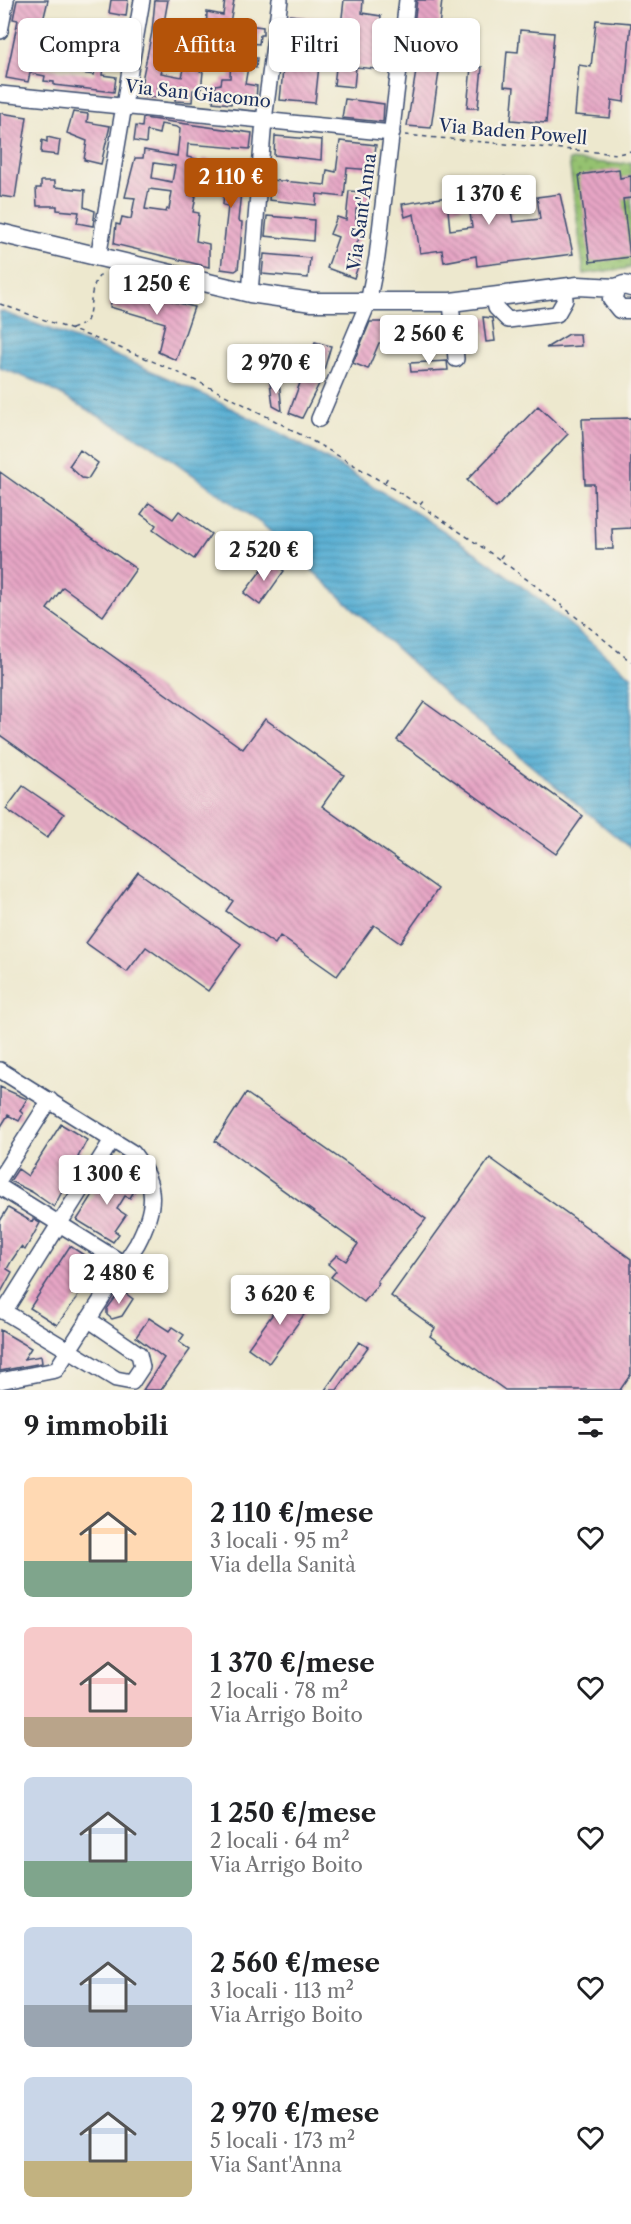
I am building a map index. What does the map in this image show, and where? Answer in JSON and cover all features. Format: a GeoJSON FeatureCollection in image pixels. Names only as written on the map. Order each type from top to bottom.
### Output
{"type":"FeatureCollection","features":[{"type":"Feature","properties":{"kind":"main road"},"geometry":{"type":"LineString","coordinates":[[0,233],[250,293],[312,302],[451,302],[564,288],[614,290],[616,307],[630,311]]}},
{"type":"Feature","properties":{"kind":"street"},"geometry":{"type":"LineString","coordinates":[[0,31],[6,0]]}},
{"type":"Feature","properties":{"kind":"street"},"geometry":{"type":"LineString","coordinates":[[102,259],[142,0]]}},
{"type":"Feature","properties":{"kind":"street"},"geometry":{"type":"LineString","coordinates":[[250,293],[264,120],[280,0]]}},
{"type":"Feature","properties":{"kind":"street","name":"Via Sant'Anna"},"geometry":{"type":"LineString","coordinates":[[319,419],[368,303],[377,256],[407,0]]}},
{"type":"Feature","properties":{"kind":"street","name":"Via San Giacomo"},"geometry":{"type":"LineString","coordinates":[[0,94],[392,134]]}},
{"type":"Feature","properties":{"kind":"street"},"geometry":{"type":"LineString","coordinates":[[494,297],[496,308],[508,320],[556,314],[565,300],[564,288]]}},
{"type":"Feature","properties":{"kind":"street"},"geometry":{"type":"LineString","coordinates":[[451,302],[456,359]]}},
{"type":"Feature","properties":{"kind":"street"},"geometry":{"type":"LineString","coordinates":[[0,1070],[133,1153],[146,1171],[151,1186],[152,1200],[145,1229],[56,1370],[0,1381]]}},
{"type":"Feature","properties":{"kind":"street"},"geometry":{"type":"LineString","coordinates":[[0,1178],[50,1100]]}},
{"type":"Feature","properties":{"kind":"street"},"geometry":{"type":"LineString","coordinates":[[88,1319],[139,1354],[142,1367],[132,1382],[121,1386],[2,1311],[112,1140]]}},
{"type":"Feature","properties":{"kind":"street"},"geometry":{"type":"LineString","coordinates":[[0,1187],[124,1264]]}},
{"type":"Feature","properties":{"kind":"path","name":"Via Baden Powell"},"geometry":{"type":"LineString","coordinates":[[392,134],[618,154],[631,151]]}},
{"type":"Feature","properties":{"kind":"path"},"geometry":{"type":"LineString","coordinates":[[70,329],[86,323],[90,293],[95,280],[103,272],[102,259]]}},
{"type":"Feature","properties":{"kind":"path"},"geometry":{"type":"LineString","coordinates":[[0,304],[70,329],[189,377],[325,447],[420,505],[500,559],[631,662]]}},
{"type":"Feature","properties":{"kind":"path"},"geometry":{"type":"LineString","coordinates":[[384,483],[388,477]]}},
{"type":"Feature","properties":{"kind":"path"},"geometry":{"type":"LineString","coordinates":[[420,505],[424,499]]}},
{"type":"Feature","properties":{"kind":"path"},"geometry":{"type":"LineString","coordinates":[[500,559],[503,554]]}},
{"type":"Feature","properties":{"kind":"path"},"geometry":{"type":"LineString","coordinates":[[628,659],[631,655]]}},
{"type":"Feature","properties":{"kind":"green space"},"geometry":{"type":"Polygon","coordinates":[[[569,160],[618,164],[631,162],[631,268],[584,274],[569,160]]]}},
{"type":"Feature","properties":{"kind":"water"},"geometry":{"type":"Polygon","coordinates":[[[0,311],[73,338],[217,401],[357,476],[489,562],[551,609],[631,676],[631,849],[452,700],[263,525],[154,447],[38,382],[0,368],[0,311]]]}},
{"type":"Feature","properties":{"kind":"building"},"geometry":{"type":"Polygon","coordinates":[[[17,0],[48,0],[44,18],[13,19],[17,0]]]}},
{"type":"Feature","properties":{"kind":"building"},"geometry":{"type":"Polygon","coordinates":[[[111,0],[128,0],[126,16],[109,13],[111,0]]]}},
{"type":"Feature","properties":{"kind":"building"},"geometry":{"type":"Polygon","coordinates":[[[155,0],[168,0],[165,18],[153,18],[155,0]]]}},
{"type":"Feature","properties":{"kind":"building"},"geometry":{"type":"Polygon","coordinates":[[[225,0],[234,0],[231,18],[207,18],[207,12],[223,15],[225,0]]]}},
{"type":"Feature","properties":{"kind":"building"},"geometry":{"type":"Polygon","coordinates":[[[344,0],[363,0],[362,13],[381,16],[381,18],[372,18],[372,69],[360,67],[360,18],[342,18],[344,0]]]}},
{"type":"Feature","properties":{"kind":"building"},"geometry":{"type":"Polygon","coordinates":[[[417,0],[442,0],[440,18],[415,18],[417,0]]]}},
{"type":"Feature","properties":{"kind":"building"},"geometry":{"type":"Polygon","coordinates":[[[289,15],[315,18],[289,18],[289,15]]]}},
{"type":"Feature","properties":{"kind":"building"},"geometry":{"type":"Polygon","coordinates":[[[18,20],[18,72],[73,72],[94,75],[95,72],[102,72],[102,75],[116,77],[114,92],[54,85],[54,82],[44,81],[45,76],[30,73],[28,82],[6,78],[18,20]]]}},
{"type":"Feature","properties":{"kind":"building"},"geometry":{"type":"Polygon","coordinates":[[[596,20],[631,23],[624,102],[612,100],[610,118],[575,115],[579,65],[591,67],[596,20]]]}},
{"type":"Feature","properties":{"kind":"building"},"geometry":{"type":"Polygon","coordinates":[[[153,21],[153,72],[182,77],[183,72],[203,72],[201,91],[193,90],[192,102],[175,101],[176,89],[158,86],[156,98],[139,95],[153,21]]]}},
{"type":"Feature","properties":{"kind":"building"},"geometry":{"type":"Polygon","coordinates":[[[257,26],[263,27],[263,35],[260,35],[259,44],[257,44],[257,26]]]}},
{"type":"Feature","properties":{"kind":"building"},"geometry":{"type":"Polygon","coordinates":[[[520,30],[554,33],[546,123],[511,120],[514,87],[504,86],[507,51],[518,52],[520,30]]]}},
{"type":"Feature","properties":{"kind":"building"},"geometry":{"type":"Polygon","coordinates":[[[480,67],[482,67],[478,108],[467,108],[471,72],[480,72],[480,67]]]}},
{"type":"Feature","properties":{"kind":"building"},"geometry":{"type":"Polygon","coordinates":[[[230,72],[247,72],[245,84],[257,86],[256,100],[232,101],[231,104],[213,102],[216,85],[221,84],[222,78],[230,78],[230,72]]]}},
{"type":"Feature","properties":{"kind":"building"},"geometry":{"type":"Polygon","coordinates":[[[283,72],[318,72],[315,103],[280,100],[283,72]]]}},
{"type":"Feature","properties":{"kind":"building"},"geometry":{"type":"Polygon","coordinates":[[[336,72],[356,72],[354,87],[334,85],[336,72]]]}},
{"type":"Feature","properties":{"kind":"building"},"geometry":{"type":"Polygon","coordinates":[[[416,72],[439,72],[431,128],[407,126],[416,72]]]}},
{"type":"Feature","properties":{"kind":"building"},"geometry":{"type":"Polygon","coordinates":[[[345,99],[384,104],[383,122],[342,118],[345,99]]]}},
{"type":"Feature","properties":{"kind":"building"},"geometry":{"type":"Polygon","coordinates":[[[73,112],[88,114],[87,122],[110,126],[101,164],[84,160],[87,141],[67,133],[73,112]]]}},
{"type":"Feature","properties":{"kind":"building"},"geometry":{"type":"Polygon","coordinates":[[[0,113],[27,117],[15,198],[0,196],[0,113]]]}},
{"type":"Feature","properties":{"kind":"building"},"geometry":{"type":"Polygon","coordinates":[[[143,118],[252,133],[250,149],[188,144],[187,157],[197,159],[189,195],[196,196],[193,212],[199,213],[196,241],[209,244],[209,267],[114,244],[116,224],[120,225],[122,217],[131,219],[135,198],[125,197],[135,158],[143,158],[144,150],[177,156],[180,129],[161,124],[159,134],[147,131],[146,143],[134,141],[136,126],[142,127],[143,118]],[[154,163],[152,178],[172,182],[175,166],[154,163]],[[149,189],[145,209],[166,212],[169,209],[172,192],[149,189]]]}},
{"type":"Feature","properties":{"kind":"building"},"geometry":{"type":"Polygon","coordinates":[[[275,136],[322,140],[321,160],[274,155],[275,136]]]}},
{"type":"Feature","properties":{"kind":"building"},"geometry":{"type":"Polygon","coordinates":[[[47,137],[60,140],[58,155],[41,153],[42,140],[47,142],[47,137]]]}},
{"type":"Feature","properties":{"kind":"building"},"geometry":{"type":"Polygon","coordinates":[[[340,141],[376,145],[373,170],[347,168],[344,197],[317,194],[316,205],[269,200],[271,180],[325,185],[327,170],[336,172],[340,141]]]}},
{"type":"Feature","properties":{"kind":"building"},"geometry":{"type":"Polygon","coordinates":[[[202,159],[249,165],[245,182],[242,182],[238,221],[242,222],[241,241],[238,269],[235,271],[221,269],[228,206],[223,205],[225,175],[223,175],[223,170],[201,167],[202,159]]]}},
{"type":"Feature","properties":{"kind":"building"},"geometry":{"type":"Polygon","coordinates":[[[619,169],[620,178],[631,176],[631,198],[623,199],[630,257],[590,262],[579,175],[619,169]]]}},
{"type":"Feature","properties":{"kind":"building"},"geometry":{"type":"Polygon","coordinates":[[[505,177],[507,190],[512,189],[514,200],[509,201],[513,222],[540,219],[537,197],[560,194],[573,254],[477,266],[476,256],[444,262],[442,250],[420,253],[414,214],[405,217],[402,204],[467,194],[465,182],[505,177]],[[469,206],[448,210],[450,230],[472,227],[469,206]]]}},
{"type":"Feature","properties":{"kind":"building"},"geometry":{"type":"Polygon","coordinates":[[[41,181],[55,181],[55,187],[85,190],[84,207],[95,211],[93,226],[77,223],[79,212],[57,210],[57,206],[37,206],[36,188],[41,188],[41,181]]]}},
{"type":"Feature","properties":{"kind":"building"},"geometry":{"type":"Polygon","coordinates":[[[349,191],[371,193],[367,210],[356,209],[356,224],[364,227],[351,257],[360,261],[354,278],[327,268],[338,237],[330,234],[337,217],[346,220],[349,191]]]}},
{"type":"Feature","properties":{"kind":"building"},"geometry":{"type":"Polygon","coordinates":[[[267,216],[314,220],[313,241],[265,236],[267,216]]]}},
{"type":"Feature","properties":{"kind":"building"},"geometry":{"type":"Polygon","coordinates":[[[264,254],[310,258],[308,278],[262,274],[264,254]]]}},
{"type":"Feature","properties":{"kind":"building"},"geometry":{"type":"Polygon","coordinates":[[[115,286],[194,307],[176,360],[158,352],[165,323],[110,307],[115,286]]]}},
{"type":"Feature","properties":{"kind":"building"},"geometry":{"type":"Polygon","coordinates":[[[483,317],[492,318],[495,341],[486,342],[483,317]]]}},
{"type":"Feature","properties":{"kind":"building"},"geometry":{"type":"Polygon","coordinates":[[[370,322],[403,322],[404,342],[379,343],[368,369],[353,363],[370,322]]]}},
{"type":"Feature","properties":{"kind":"building"},"geometry":{"type":"Polygon","coordinates":[[[569,334],[580,334],[581,346],[546,348],[569,334]]]}},
{"type":"Feature","properties":{"kind":"building"},"geometry":{"type":"Polygon","coordinates":[[[315,342],[331,346],[321,380],[302,418],[289,413],[315,342]]]}},
{"type":"Feature","properties":{"kind":"building"},"geometry":{"type":"Polygon","coordinates":[[[447,361],[448,370],[411,372],[410,363],[447,361]]]}},
{"type":"Feature","properties":{"kind":"building"},"geometry":{"type":"Polygon","coordinates":[[[279,381],[282,411],[273,406],[270,382],[279,381]]]}},
{"type":"Feature","properties":{"kind":"building"},"geometry":{"type":"Polygon","coordinates":[[[538,406],[568,434],[496,508],[467,480],[538,406]]]}},
{"type":"Feature","properties":{"kind":"building"},"geometry":{"type":"Polygon","coordinates":[[[631,418],[631,528],[612,529],[613,549],[596,549],[594,484],[585,484],[582,419],[631,418]]]}},
{"type":"Feature","properties":{"kind":"building"},"geometry":{"type":"Polygon","coordinates":[[[80,450],[98,463],[88,479],[82,478],[69,466],[80,450]]]}},
{"type":"Feature","properties":{"kind":"building"},"geometry":{"type":"Polygon","coordinates":[[[0,472],[136,569],[103,616],[63,587],[47,609],[243,749],[265,719],[344,775],[322,806],[438,889],[400,943],[374,925],[337,976],[280,936],[275,944],[226,911],[233,901],[0,735],[0,472]]]}},
{"type":"Feature","properties":{"kind":"building"},"geometry":{"type":"Polygon","coordinates":[[[149,503],[173,519],[179,511],[211,534],[194,559],[153,530],[156,525],[141,514],[149,503]]]}},
{"type":"Feature","properties":{"kind":"building"},"geometry":{"type":"Polygon","coordinates":[[[269,560],[284,571],[260,605],[244,593],[269,560]]]}},
{"type":"Feature","properties":{"kind":"building"},"geometry":{"type":"Polygon","coordinates":[[[424,702],[583,816],[556,854],[397,740],[424,702]]]}},
{"type":"Feature","properties":{"kind":"building"},"geometry":{"type":"Polygon","coordinates":[[[23,786],[64,814],[47,838],[6,809],[23,786]]]}},
{"type":"Feature","properties":{"kind":"building"},"geometry":{"type":"Polygon","coordinates":[[[138,872],[241,944],[208,991],[146,947],[127,972],[86,943],[138,872]]]}},
{"type":"Feature","properties":{"kind":"building"},"geometry":{"type":"Polygon","coordinates":[[[0,1087],[27,1099],[20,1111],[23,1114],[19,1121],[8,1115],[0,1128],[0,1087]]]}},
{"type":"Feature","properties":{"kind":"building"},"geometry":{"type":"Polygon","coordinates":[[[246,1093],[426,1219],[377,1281],[379,1283],[364,1302],[331,1277],[336,1271],[328,1264],[337,1255],[346,1261],[358,1244],[215,1141],[246,1093]]]}},
{"type":"Feature","properties":{"kind":"building"},"geometry":{"type":"Polygon","coordinates":[[[61,1124],[87,1140],[76,1166],[73,1164],[63,1179],[67,1182],[54,1207],[10,1181],[18,1169],[28,1176],[61,1124]]]}},
{"type":"Feature","properties":{"kind":"building"},"geometry":{"type":"Polygon","coordinates":[[[490,1158],[631,1259],[631,1374],[620,1390],[505,1390],[430,1336],[435,1328],[391,1296],[490,1158]]]}},
{"type":"Feature","properties":{"kind":"building"},"geometry":{"type":"Polygon","coordinates":[[[102,1174],[110,1179],[113,1174],[118,1177],[120,1174],[133,1182],[131,1185],[136,1188],[130,1198],[125,1196],[117,1209],[126,1215],[115,1231],[119,1234],[113,1242],[77,1220],[94,1193],[91,1192],[102,1174]]]}},
{"type":"Feature","properties":{"kind":"building"},"geometry":{"type":"Polygon","coordinates":[[[8,1208],[32,1222],[33,1219],[40,1223],[25,1250],[21,1247],[12,1260],[7,1269],[12,1272],[0,1294],[0,1221],[8,1208]]]}},
{"type":"Feature","properties":{"kind":"building"},"geometry":{"type":"Polygon","coordinates":[[[70,1246],[99,1265],[85,1283],[83,1282],[77,1298],[57,1325],[30,1308],[70,1246]]]}},
{"type":"Feature","properties":{"kind":"building"},"geometry":{"type":"Polygon","coordinates":[[[121,1290],[133,1299],[122,1316],[112,1319],[107,1315],[107,1309],[121,1290]]]}},
{"type":"Feature","properties":{"kind":"building"},"geometry":{"type":"Polygon","coordinates":[[[290,1290],[311,1305],[269,1363],[248,1348],[290,1290]]]}},
{"type":"Feature","properties":{"kind":"building"},"geometry":{"type":"Polygon","coordinates":[[[149,1318],[169,1331],[172,1327],[184,1335],[179,1342],[190,1350],[161,1390],[143,1390],[164,1358],[136,1337],[149,1318]]]}},
{"type":"Feature","properties":{"kind":"building"},"geometry":{"type":"Polygon","coordinates":[[[0,1330],[31,1348],[24,1359],[41,1356],[42,1363],[0,1371],[0,1330]]]}},
{"type":"Feature","properties":{"kind":"building"},"geometry":{"type":"Polygon","coordinates":[[[359,1342],[368,1347],[337,1390],[325,1390],[359,1342]]]}}]}
